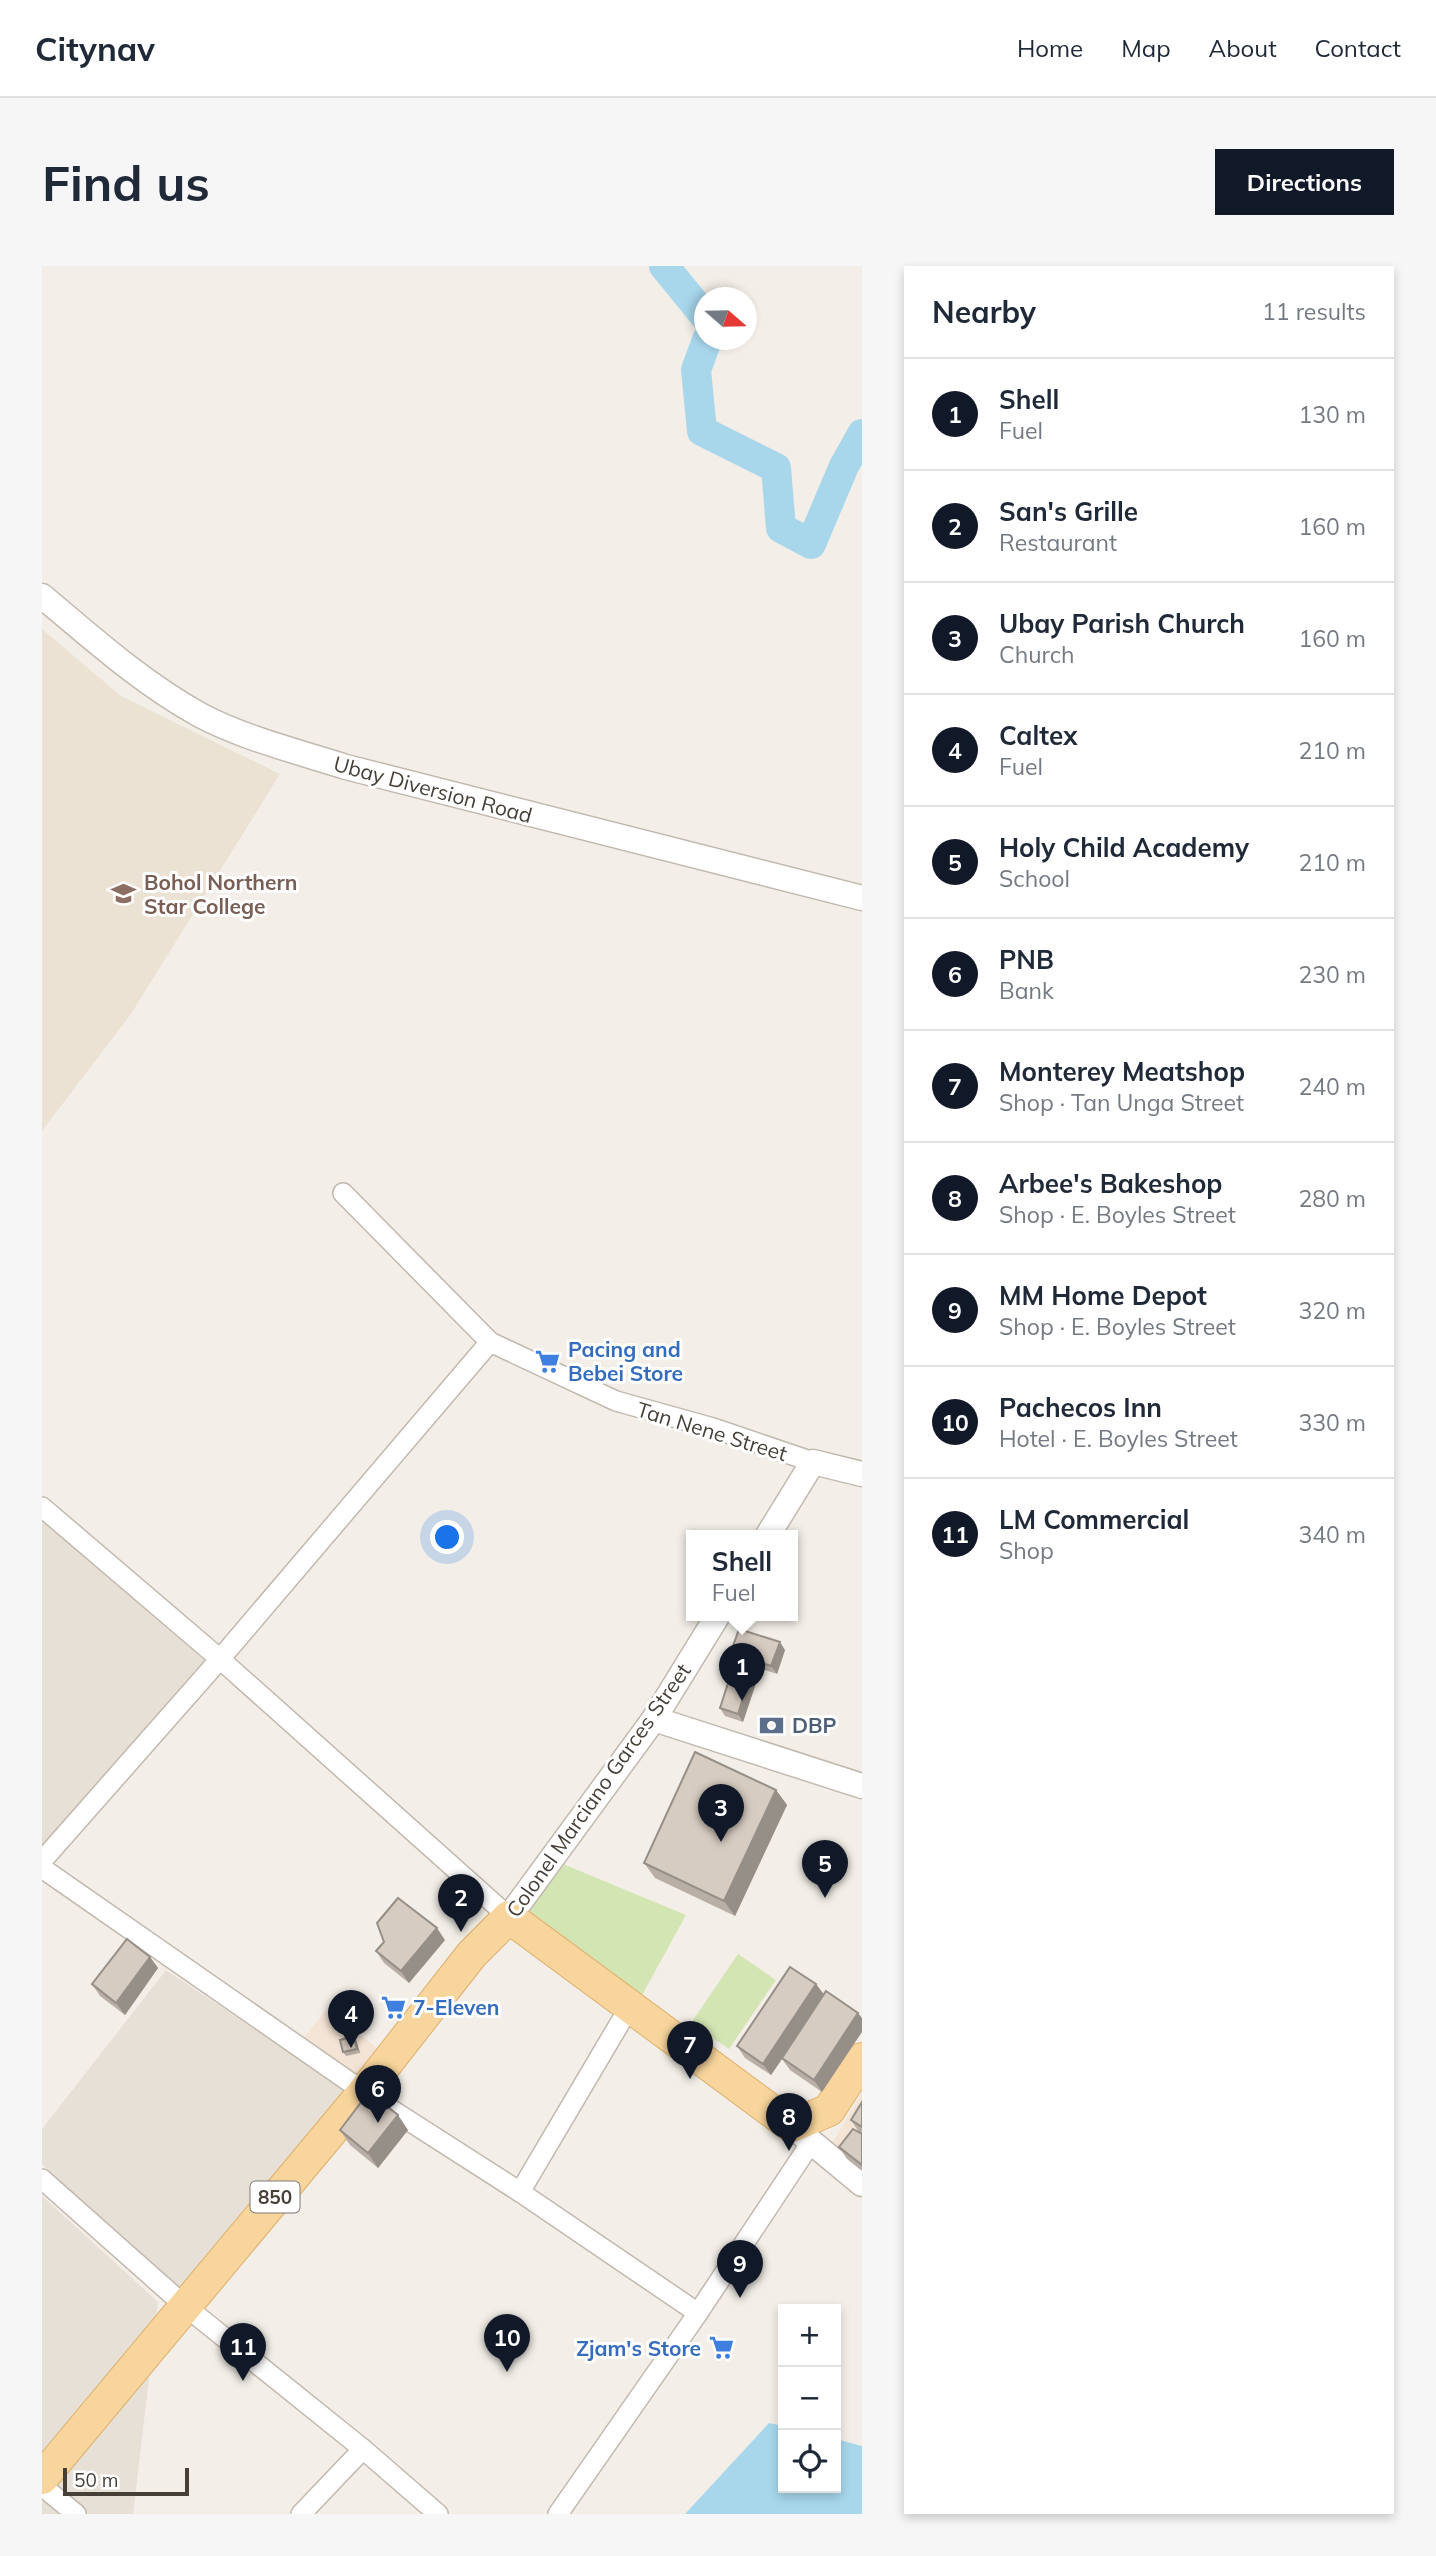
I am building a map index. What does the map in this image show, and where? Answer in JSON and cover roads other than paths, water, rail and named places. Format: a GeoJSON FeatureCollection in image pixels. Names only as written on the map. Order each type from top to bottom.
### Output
{"type":"FeatureCollection","features":[{"type":"Feature","properties":{"kind":"main road"},"geometry":{"type":"LineString","coordinates":[[509,1917],[802,2134],[829,2110],[862,2059]]}},
{"type":"Feature","properties":{"kind":"main road","name":"Colonel Marciano Garces Street"},"geometry":{"type":"LineString","coordinates":[[42,2478],[364,2092],[472,1954],[509,1917]]}},
{"type":"Feature","properties":{"kind":"street","name":"Ubay Diversion Road"},"geometry":{"type":"LineString","coordinates":[[42,596],[139,677],[201,715],[274,744],[346,767],[862,898]]}},
{"type":"Feature","properties":{"kind":"street","name":"Tan Nene Street"},"geometry":{"type":"LineString","coordinates":[[343,1193],[490,1342],[616,1401],[713,1428],[813,1462],[862,1474]]}},
{"type":"Feature","properties":{"kind":"street"},"geometry":{"type":"LineString","coordinates":[[42,1861],[220,1659],[490,1342]]}},
{"type":"Feature","properties":{"kind":"street"},"geometry":{"type":"LineString","coordinates":[[771,1530],[813,1462]]}},
{"type":"Feature","properties":{"kind":"street"},"geometry":{"type":"LineString","coordinates":[[42,1507],[220,1659],[509,1917]]}},
{"type":"Feature","properties":{"kind":"street","name":"Colonel Marciano Garces Street"},"geometry":{"type":"LineString","coordinates":[[509,1917],[654,1718],[714,1621]]}},
{"type":"Feature","properties":{"kind":"street"},"geometry":{"type":"LineString","coordinates":[[654,1718],[862,1786]]}},
{"type":"Feature","properties":{"kind":"street"},"geometry":{"type":"LineString","coordinates":[[42,1868],[364,2092],[520,2192],[698,2314]]}},
{"type":"Feature","properties":{"kind":"street"},"geometry":{"type":"LineString","coordinates":[[520,2192],[629,2007]]}},
{"type":"Feature","properties":{"kind":"street"},"geometry":{"type":"LineString","coordinates":[[558,2514],[698,2314],[802,2134],[862,2184]]}},
{"type":"Feature","properties":{"kind":"street"},"geometry":{"type":"LineString","coordinates":[[42,2179],[185,2306],[363,2449],[438,2514]]}},
{"type":"Feature","properties":{"kind":"street"},"geometry":{"type":"LineString","coordinates":[[301,2514],[363,2449]]}},
{"type":"Feature","properties":{"kind":"street"},"geometry":{"type":"LineString","coordinates":[[42,2486],[76,2514]]}},
{"type":"Feature","properties":{"kind":"water"},"geometry":{"type":"Polygon","coordinates":[[[769,2423],[778,2425],[778,2493],[841,2493],[841,2440],[862,2446],[862,2514],[685,2514],[769,2423]]]}},
{"type":"Feature","properties":{"kind":"waterway"},"geometry":{"type":"LineString","coordinates":[[664,266],[694,303]]}},
{"type":"Feature","properties":{"kind":"waterway"},"geometry":{"type":"LineString","coordinates":[[703,350],[696,370],[702,431],[776,468],[781,528],[811,544],[844,466],[862,434]]}},
{"type":"Feature","properties":{"kind":"place","name":"Bohol Northern Star College"},"geometry":{"type":"Point","coordinates":[124,894]}},
{"type":"Feature","properties":{"kind":"place","name":"Pacing and Bebei Store"},"geometry":{"type":"Point","coordinates":[548,1361]}},
{"type":"Feature","properties":{"kind":"place","name":"Shell"},"geometry":{"type":"Point","coordinates":[742,1701]}},
{"type":"Feature","properties":{"kind":"place","name":"DBP"},"geometry":{"type":"Point","coordinates":[772,1725]}},
{"type":"Feature","properties":{"kind":"place","name":"Ubay Parish Church"},"geometry":{"type":"Point","coordinates":[721,1842]}},
{"type":"Feature","properties":{"kind":"place","name":"Holy Child Academy"},"geometry":{"type":"Point","coordinates":[825,1898]}},
{"type":"Feature","properties":{"kind":"place","name":"San's Grille"},"geometry":{"type":"Point","coordinates":[461,1932]}},
{"type":"Feature","properties":{"kind":"place","name":"7-Eleven"},"geometry":{"type":"Point","coordinates":[393,2007]}},
{"type":"Feature","properties":{"kind":"place","name":"Caltex"},"geometry":{"type":"Point","coordinates":[351,2048]}},
{"type":"Feature","properties":{"kind":"place","name":"Monterey Meatshop"},"geometry":{"type":"Point","coordinates":[690,2079]}},
{"type":"Feature","properties":{"kind":"place","name":"PNB"},"geometry":{"type":"Point","coordinates":[378,2123]}},
{"type":"Feature","properties":{"kind":"place","name":"Arbee's Bakeshop"},"geometry":{"type":"Point","coordinates":[789,2151]}},
{"type":"Feature","properties":{"kind":"place","name":"MM Home Depot"},"geometry":{"type":"Point","coordinates":[740,2298]}},
{"type":"Feature","properties":{"kind":"place","name":"Zjam's Store"},"geometry":{"type":"Point","coordinates":[721,2348]}},
{"type":"Feature","properties":{"kind":"place","name":"Pachecos Inn"},"geometry":{"type":"Point","coordinates":[507,2372]}},
{"type":"Feature","properties":{"kind":"place","name":"LM Commercial"},"geometry":{"type":"Point","coordinates":[243,2381]}}]}
